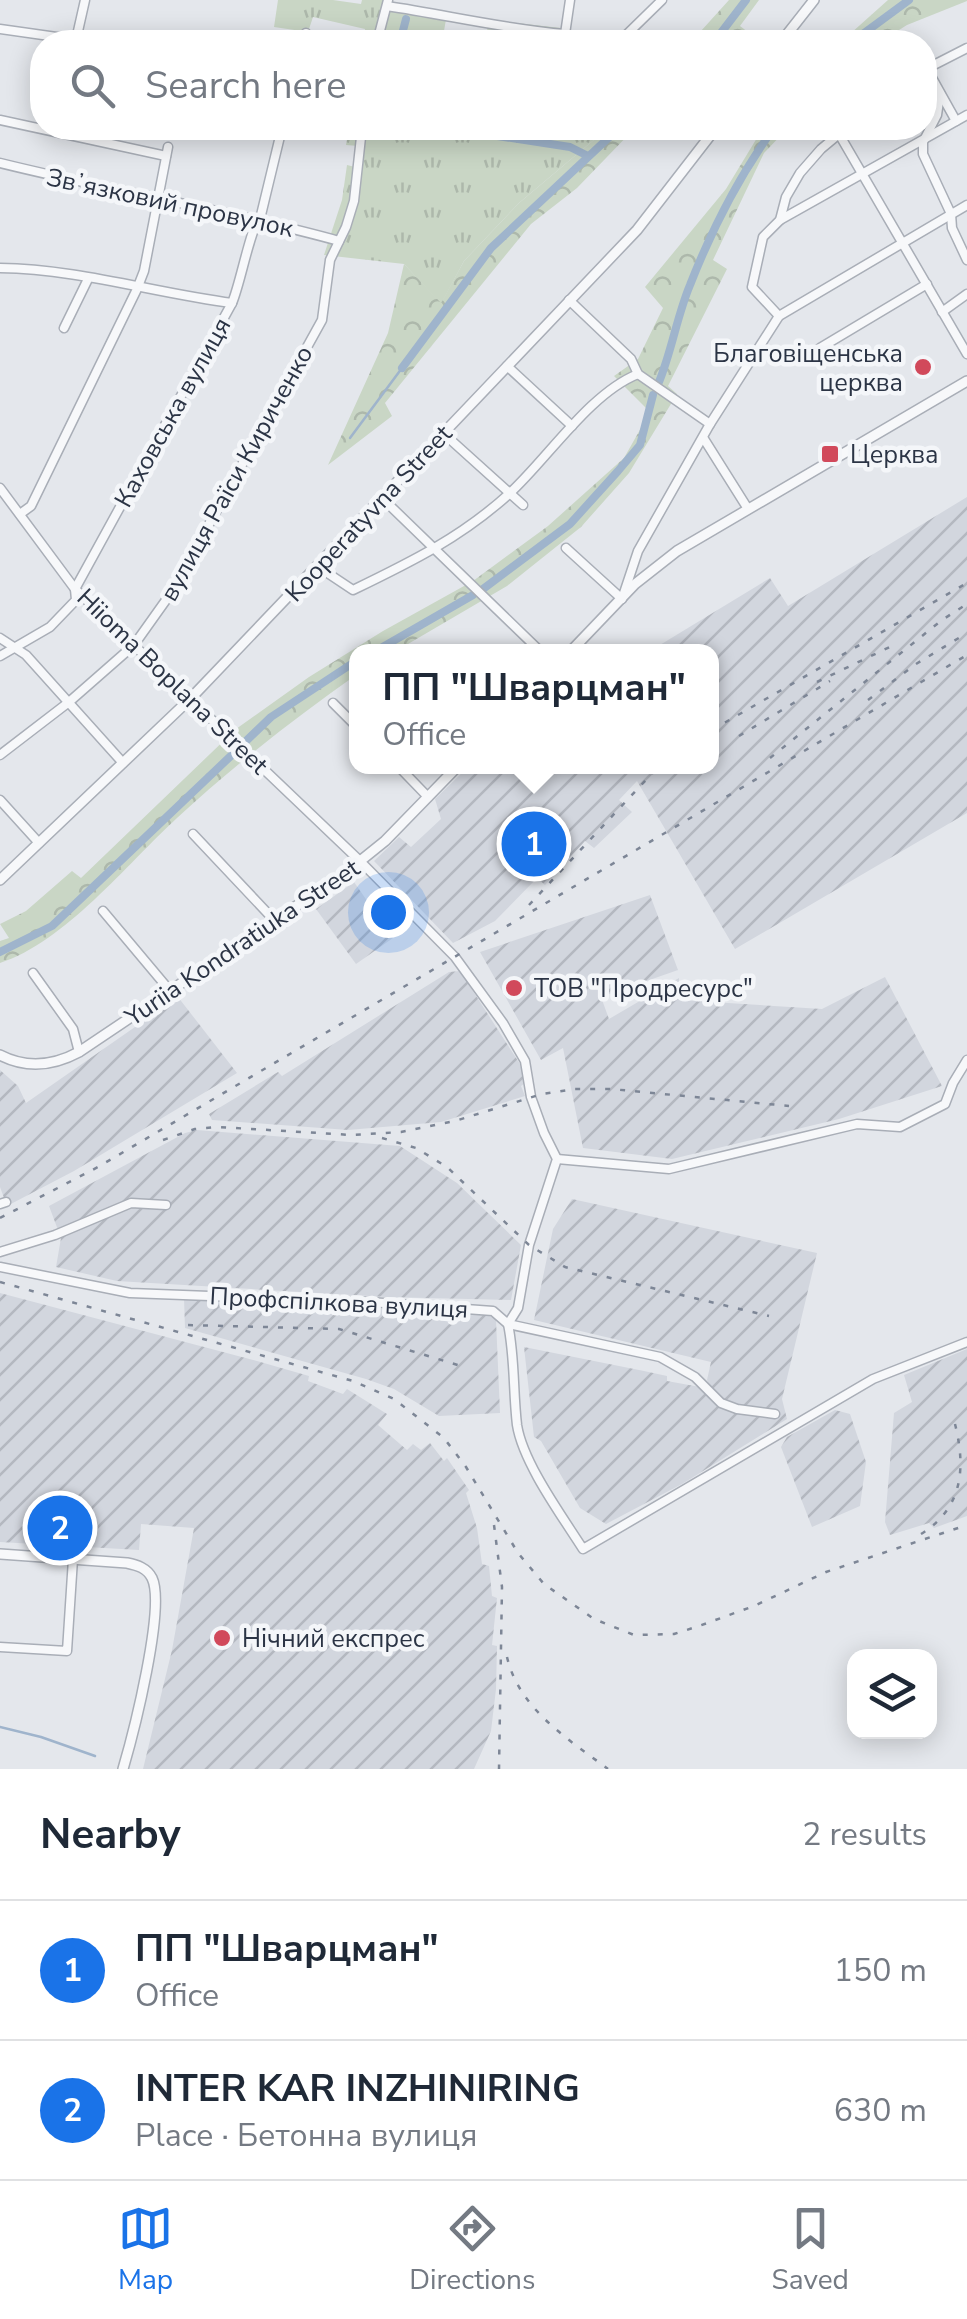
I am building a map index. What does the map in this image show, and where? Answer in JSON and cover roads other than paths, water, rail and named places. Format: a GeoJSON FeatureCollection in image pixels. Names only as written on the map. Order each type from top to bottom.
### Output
{"type":"FeatureCollection","features":[{"type":"Feature","properties":{"kind":"street"},"geometry":{"type":"LineString","coordinates":[[78,30],[85,0]]}},
{"type":"Feature","properties":{"kind":"street"},"geometry":{"type":"LineString","coordinates":[[566,30],[570,0]]}},
{"type":"Feature","properties":{"kind":"street"},"geometry":{"type":"LineString","coordinates":[[631,30],[662,0]]}},
{"type":"Feature","properties":{"kind":"street"},"geometry":{"type":"LineString","coordinates":[[791,30],[814,0]]}},
{"type":"Feature","properties":{"kind":"street"},"geometry":{"type":"LineString","coordinates":[[380,30],[388,3],[517,30]]}},
{"type":"Feature","properties":{"kind":"street"},"geometry":{"type":"LineString","coordinates":[[0,29],[30,33]]}},
{"type":"Feature","properties":{"kind":"street"},"geometry":{"type":"LineString","coordinates":[[937,64],[967,48]]}},
{"type":"Feature","properties":{"kind":"street"},"geometry":{"type":"LineString","coordinates":[[937,89],[956,121]]}},
{"type":"Feature","properties":{"kind":"street"},"geometry":{"type":"LineString","coordinates":[[937,110],[940,94]]}},
{"type":"Feature","properties":{"kind":"street"},"geometry":{"type":"LineString","coordinates":[[937,133],[967,115]]}},
{"type":"Feature","properties":{"kind":"street"},"geometry":{"type":"LineString","coordinates":[[0,120],[30,126]]}},
{"type":"Feature","properties":{"kind":"street"},"geometry":{"type":"LineString","coordinates":[[20,514],[31,506],[137,289],[158,200],[167,151],[108,140]]}},
{"type":"Feature","properties":{"kind":"street","name":"Каховська вулиця"},"geometry":{"type":"LineString","coordinates":[[0,656],[50,627],[76,600],[75,590],[232,304],[257,219],[262,215],[279,140]]}},
{"type":"Feature","properties":{"kind":"street","name":"вулиця Раїси Кириченко"},"geometry":{"type":"LineString","coordinates":[[0,755],[134,645],[171,593],[322,320],[330,260],[354,201],[361,140]]}},
{"type":"Feature","properties":{"kind":"street","name":"Kooperatyvna Street"},"geometry":{"type":"LineString","coordinates":[[0,880],[190,698],[382,498],[637,230],[707,140]]}},
{"type":"Feature","properties":{"kind":"street"},"geometry":{"type":"LineString","coordinates":[[780,220],[786,197],[800,173],[829,140]]}},
{"type":"Feature","properties":{"kind":"street"},"geometry":{"type":"LineString","coordinates":[[845,140],[967,354]]}},
{"type":"Feature","properties":{"kind":"street"},"geometry":{"type":"LineString","coordinates":[[779,316],[752,287],[763,237],[780,220],[926,140]]}},
{"type":"Feature","properties":{"kind":"street"},"geometry":{"type":"LineString","coordinates":[[923,142],[923,154],[952,214],[952,228],[967,260]]}},
{"type":"Feature","properties":{"kind":"street","name":"Звʼязковий провулок"},"geometry":{"type":"LineString","coordinates":[[0,164],[257,219],[339,241]]}},
{"type":"Feature","properties":{"kind":"street"},"geometry":{"type":"LineString","coordinates":[[622,599],[638,551],[710,424],[779,316],[967,204]]}},
{"type":"Feature","properties":{"kind":"street"},"geometry":{"type":"LineString","coordinates":[[0,268],[32,268],[232,304]]}},
{"type":"Feature","properties":{"kind":"street"},"geometry":{"type":"LineString","coordinates":[[64,328],[88,279]]}},
{"type":"Feature","properties":{"kind":"street"},"geometry":{"type":"LineString","coordinates":[[820,348],[927,284]]}},
{"type":"Feature","properties":{"kind":"street"},"geometry":{"type":"LineString","coordinates":[[942,312],[967,294]]}},
{"type":"Feature","properties":{"kind":"street"},"geometry":{"type":"LineString","coordinates":[[569,300],[631,358],[638,374],[710,424]]}},
{"type":"Feature","properties":{"kind":"street"},"geometry":{"type":"LineString","coordinates":[[506,366],[572,426]]}},
{"type":"Feature","properties":{"kind":"street"},"geometry":{"type":"LineString","coordinates":[[317,566],[354,590],[436,550],[510,493],[572,426],[622,380],[638,374]]}},
{"type":"Feature","properties":{"kind":"street"},"geometry":{"type":"LineString","coordinates":[[578,644],[677,551],[967,381]]}},
{"type":"Feature","properties":{"kind":"street"},"geometry":{"type":"LineString","coordinates":[[444,433],[523,504]]}},
{"type":"Feature","properties":{"kind":"street"},"geometry":{"type":"LineString","coordinates":[[704,439],[748,509]]}},
{"type":"Feature","properties":{"kind":"street","name":"Hiioma Boplana Street"},"geometry":{"type":"LineString","coordinates":[[0,488],[75,590],[361,862],[455,958],[503,1023],[525,1061],[544,1133],[558,1159]]}},
{"type":"Feature","properties":{"kind":"street"},"geometry":{"type":"LineString","coordinates":[[382,498],[534,644]]}},
{"type":"Feature","properties":{"kind":"street"},"geometry":{"type":"LineString","coordinates":[[566,548],[622,599]]}},
{"type":"Feature","properties":{"kind":"street"},"geometry":{"type":"LineString","coordinates":[[0,638],[26,656],[124,763]]}},
{"type":"Feature","properties":{"kind":"street"},"geometry":{"type":"LineString","coordinates":[[333,703],[349,719]]}},
{"type":"Feature","properties":{"kind":"street"},"geometry":{"type":"LineString","coordinates":[[406,774],[428,797]]}},
{"type":"Feature","properties":{"kind":"street","name":"Yuriia Kondratiuka Street"},"geometry":{"type":"LineString","coordinates":[[0,1055],[38,1065],[60,1062],[79,1052],[361,862],[450,774]]}},
{"type":"Feature","properties":{"kind":"street"},"geometry":{"type":"LineString","coordinates":[[0,800],[39,844]]}},
{"type":"Feature","properties":{"kind":"street"},"geometry":{"type":"LineString","coordinates":[[193,834],[274,921]]}},
{"type":"Feature","properties":{"kind":"street"},"geometry":{"type":"LineString","coordinates":[[103,910],[171,992]]}},
{"type":"Feature","properties":{"kind":"street"},"geometry":{"type":"LineString","coordinates":[[32,974],[73,1029],[79,1052]]}},
{"type":"Feature","properties":{"kind":"street"},"geometry":{"type":"LineString","coordinates":[[967,1060],[945,1104],[900,1127],[857,1124],[669,1169],[558,1159],[529,1245],[518,1308],[508,1324],[518,1429],[531,1461],[583,1550],[873,1379],[967,1342]]}},
{"type":"Feature","properties":{"kind":"street"},"geometry":{"type":"LineString","coordinates":[[0,1252],[55,1235],[132,1203],[166,1205]]}},
{"type":"Feature","properties":{"kind":"street","name":"Профспілкова вулиця"},"geometry":{"type":"LineString","coordinates":[[0,1267],[130,1293],[493,1311],[508,1324],[660,1357],[694,1377],[721,1403],[736,1410],[775,1414]]}},
{"type":"Feature","properties":{"kind":"street"},"geometry":{"type":"LineString","coordinates":[[0,1554],[127,1563],[141,1566],[153,1579],[156,1597],[146,1671],[123,1769]]}},
{"type":"Feature","properties":{"kind":"street"},"geometry":{"type":"LineString","coordinates":[[0,1647],[68,1651],[73,1559]]}},
{"type":"Feature","properties":{"kind":"waterway"},"geometry":{"type":"LineString","coordinates":[[723,30],[746,0]]}},
{"type":"Feature","properties":{"kind":"waterway"},"geometry":{"type":"LineString","coordinates":[[868,30],[909,0]]}},
{"type":"Feature","properties":{"kind":"waterway"},"geometry":{"type":"LineString","coordinates":[[403,30],[406,19]]}},
{"type":"Feature","properties":{"kind":"waterway"},"geometry":{"type":"LineString","coordinates":[[524,140],[570,147],[588,156]]}},
{"type":"Feature","properties":{"kind":"waterway"},"geometry":{"type":"LineString","coordinates":[[402,368],[491,248],[606,140]]}},
{"type":"Feature","properties":{"kind":"waterway"},"geometry":{"type":"LineString","coordinates":[[659,382],[685,297],[707,244],[765,140]]}},
{"type":"Feature","properties":{"kind":"waterway"},"geometry":{"type":"LineString","coordinates":[[350,438],[402,368]]}},
{"type":"Feature","properties":{"kind":"waterway"},"geometry":{"type":"LineString","coordinates":[[483,589],[570,524],[618,471],[640,445],[653,395]]}},
{"type":"Feature","properties":{"kind":"waterway"},"geometry":{"type":"LineString","coordinates":[[388,644],[473,595]]}},
{"type":"Feature","properties":{"kind":"waterway"},"geometry":{"type":"LineString","coordinates":[[245,742],[271,717],[349,666]]}},
{"type":"Feature","properties":{"kind":"waterway"},"geometry":{"type":"LineString","coordinates":[[0,952],[52,926],[236,751]]}},
{"type":"Feature","properties":{"kind":"waterway"},"geometry":{"type":"LineString","coordinates":[[0,1727],[95,1756]]}},
{"type":"Feature","properties":{"kind":"railway"},"geometry":{"type":"LineString","coordinates":[[719,726],[967,583]]}},
{"type":"Feature","properties":{"kind":"railway"},"geometry":{"type":"LineString","coordinates":[[770,758],[967,604]]}},
{"type":"Feature","properties":{"kind":"railway"},"geometry":{"type":"LineString","coordinates":[[868,700],[967,633]]}},
{"type":"Feature","properties":{"kind":"railway"},"geometry":{"type":"LineString","coordinates":[[817,682],[898,643]]}},
{"type":"Feature","properties":{"kind":"railway"},"geometry":{"type":"LineString","coordinates":[[0,1218],[98,1167],[967,655]]}},
{"type":"Feature","properties":{"kind":"railway"},"geometry":{"type":"LineString","coordinates":[[739,736],[830,681]]}},
{"type":"Feature","properties":{"kind":"railway"},"geometry":{"type":"LineString","coordinates":[[529,905],[652,774]]}},
{"type":"Feature","properties":{"kind":"railway"},"geometry":{"type":"LineString","coordinates":[[163,1140],[195,1129],[218,1127],[352,1135],[401,1132],[455,1121],[542,1094],[575,1089],[789,1106]]}},
{"type":"Feature","properties":{"kind":"railway"},"geometry":{"type":"LineString","coordinates":[[382,1138],[416,1148],[447,1167],[529,1245],[565,1267],[769,1316]]}},
{"type":"Feature","properties":{"kind":"railway"},"geometry":{"type":"LineString","coordinates":[[0,1282],[353,1381],[394,1399],[444,1438],[518,1553],[544,1584],[594,1619],[634,1635],[674,1634],[699,1626],[754,1606],[826,1572],[967,1525]]}},
{"type":"Feature","properties":{"kind":"railway"},"geometry":{"type":"LineString","coordinates":[[188,1325],[339,1329],[461,1366]]}},
{"type":"Feature","properties":{"kind":"railway"},"geometry":{"type":"LineString","coordinates":[[921,1534],[946,1512],[958,1486],[960,1456],[955,1424]]}},
{"type":"Feature","properties":{"kind":"railway"},"geometry":{"type":"LineString","coordinates":[[494,1525],[502,1587],[499,1769]]}},
{"type":"Feature","properties":{"kind":"railway"},"geometry":{"type":"LineString","coordinates":[[507,1657],[513,1676],[534,1707],[608,1769]]}},
{"type":"Feature","properties":{"kind":"place","name":"Благовіщенська церква"},"geometry":{"type":"Point","coordinates":[923,367]}},
{"type":"Feature","properties":{"kind":"place","name":"Церква"},"geometry":{"type":"Point","coordinates":[830,454]}},
{"type":"Feature","properties":{"kind":"place","name":"ПП \"Шварцман\""},"geometry":{"type":"Point","coordinates":[534,844]}},
{"type":"Feature","properties":{"kind":"place","name":"ТОВ \"Продресурс\""},"geometry":{"type":"Point","coordinates":[514,988]}},
{"type":"Feature","properties":{"kind":"place","name":"INTER KAR INZHINIRING"},"geometry":{"type":"Point","coordinates":[60,1528]}},
{"type":"Feature","properties":{"kind":"place","name":"Нічний експрес"},"geometry":{"type":"Point","coordinates":[222,1638]}}]}
